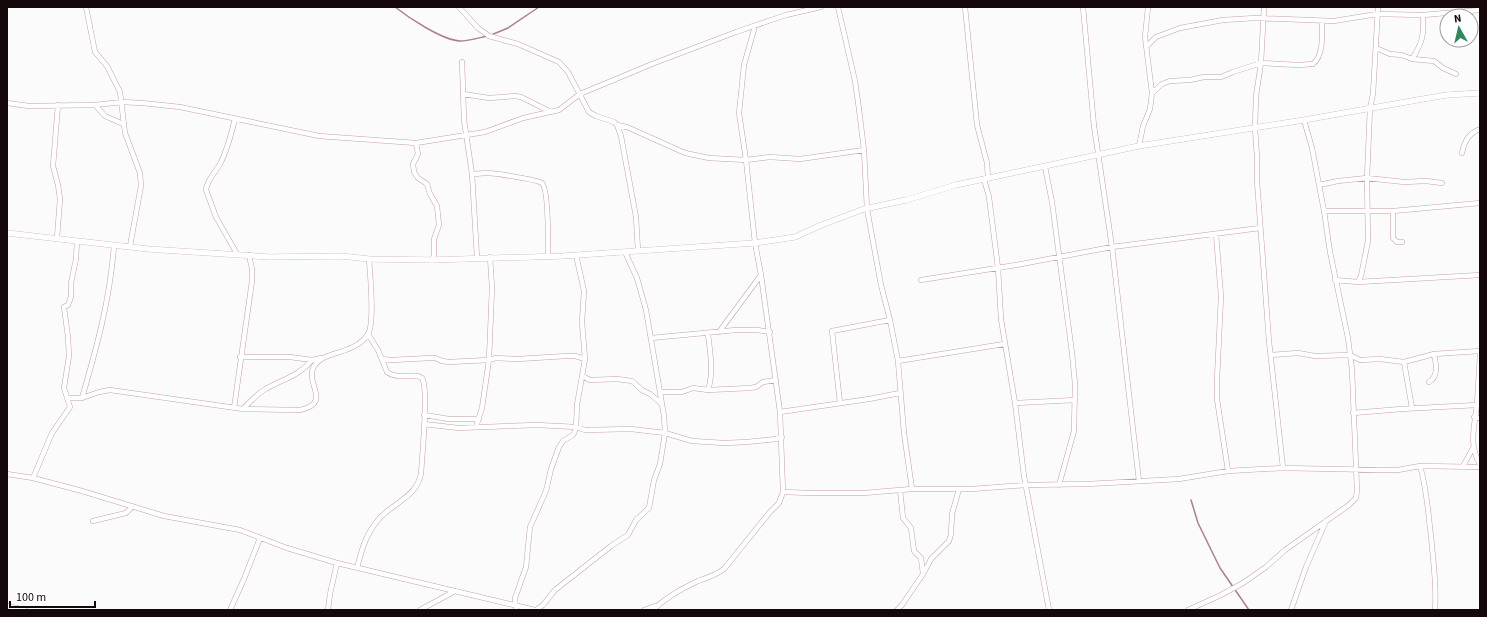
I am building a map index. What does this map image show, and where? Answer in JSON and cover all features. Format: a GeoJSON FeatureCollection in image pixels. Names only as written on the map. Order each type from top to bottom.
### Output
{"type":"FeatureCollection","features":[{"type":"Feature","properties":{"kind":"street"},"geometry":{"type":"LineString","coordinates":[[86,7],[96,53],[107,66],[120,92],[123,124],[129,147],[140,173],[141,179],[130,246]]}},
{"type":"Feature","properties":{"kind":"street"},"geometry":{"type":"LineString","coordinates":[[459,7],[483,33],[499,40],[518,44],[559,62],[568,72],[586,108],[592,114],[693,155],[746,160],[770,158],[800,159],[864,150]]}},
{"type":"Feature","properties":{"kind":"street"},"geometry":{"type":"LineString","coordinates":[[7,103],[22,106],[94,105],[122,102],[180,107],[319,136],[416,143],[485,132],[523,118],[551,112],[562,108],[580,94],[652,64],[786,15],[821,7]]}},
{"type":"Feature","properties":{"kind":"street"},"geometry":{"type":"LineString","coordinates":[[838,7],[855,81],[864,150],[867,208],[881,285],[890,320],[898,362],[904,433],[912,489]]}},
{"type":"Feature","properties":{"kind":"street"},"geometry":{"type":"LineString","coordinates":[[965,7],[976,124],[987,163],[986,179],[998,268],[999,303],[1004,344],[1015,403],[1026,485],[1049,610]]}},
{"type":"Feature","properties":{"kind":"street"},"geometry":{"type":"LineString","coordinates":[[1083,7],[1094,126],[1112,247],[1139,481]]}},
{"type":"Feature","properties":{"kind":"street"},"geometry":{"type":"LineString","coordinates":[[1140,146],[1143,126],[1150,109],[1152,93],[1146,47],[1148,7]]}},
{"type":"Feature","properties":{"kind":"street"},"geometry":{"type":"LineString","coordinates":[[1264,7],[1255,128],[1257,157],[1256,181],[1271,355],[1283,468]]}},
{"type":"Feature","properties":{"kind":"street"},"geometry":{"type":"LineString","coordinates":[[1358,282],[1361,276],[1368,241],[1367,178],[1370,108],[1373,94],[1378,7]]}},
{"type":"Feature","properties":{"kind":"street"},"geometry":{"type":"LineString","coordinates":[[1146,47],[1156,37],[1180,28],[1224,20],[1246,18],[1334,21],[1377,14],[1424,15],[1480,10]]}},
{"type":"Feature","properties":{"kind":"street"},"geometry":{"type":"LineString","coordinates":[[1412,59],[1423,38],[1424,15]]}},
{"type":"Feature","properties":{"kind":"street"},"geometry":{"type":"LineString","coordinates":[[1152,93],[1162,84],[1170,81],[1190,80],[1204,76],[1222,77],[1261,63],[1308,65],[1315,62],[1318,58],[1322,39],[1322,21]]}},
{"type":"Feature","properties":{"kind":"street"},"geometry":{"type":"LineString","coordinates":[[653,610],[673,594],[724,569],[770,512],[779,504],[783,492],[780,412],[762,275],[755,243],[739,106],[744,65],[755,26]]}},
{"type":"Feature","properties":{"kind":"street"},"geometry":{"type":"LineString","coordinates":[[1376,48],[1390,54],[1412,59],[1434,61],[1443,68],[1456,74]]}},
{"type":"Feature","properties":{"kind":"street"},"geometry":{"type":"LineString","coordinates":[[462,62],[464,120],[472,174],[477,258]]}},
{"type":"Feature","properties":{"kind":"street"},"geometry":{"type":"LineString","coordinates":[[7,233],[114,245],[270,257],[341,256],[369,259],[432,260],[576,255],[755,243],[795,237],[819,226],[867,208],[906,200],[935,191],[986,179],[1140,146],[1304,120],[1447,95],[1480,93]]}},
{"type":"Feature","properties":{"kind":"street"},"geometry":{"type":"LineString","coordinates":[[464,94],[489,98],[521,97],[551,112]]}},
{"type":"Feature","properties":{"kind":"street"},"geometry":{"type":"LineString","coordinates":[[57,238],[60,199],[53,166],[58,105]]}},
{"type":"Feature","properties":{"kind":"street"},"geometry":{"type":"LineString","coordinates":[[94,105],[105,116],[123,124]]}},
{"type":"Feature","properties":{"kind":"street"},"geometry":{"type":"LineString","coordinates":[[235,119],[229,143],[221,163],[210,178],[206,186],[206,190],[216,217],[237,254]]}},
{"type":"Feature","properties":{"kind":"street"},"geometry":{"type":"LineString","coordinates":[[1188,610],[1243,583],[1349,505],[1356,498],[1357,490],[1353,383],[1348,338],[1335,280],[1312,148],[1304,120]]}},
{"type":"Feature","properties":{"kind":"street"},"geometry":{"type":"LineString","coordinates":[[617,125],[621,136],[636,217],[638,251]]}},
{"type":"Feature","properties":{"kind":"street"},"geometry":{"type":"LineString","coordinates":[[1462,153],[1468,137],[1480,129]]}},
{"type":"Feature","properties":{"kind":"street"},"geometry":{"type":"LineString","coordinates":[[416,143],[418,154],[413,164],[414,172],[418,178],[427,184],[430,194],[437,206],[439,225],[434,239],[434,255],[432,260]]}},
{"type":"Feature","properties":{"kind":"street"},"geometry":{"type":"LineString","coordinates":[[1045,167],[1052,202],[1072,354],[1075,400],[1074,431],[1058,485]]}},
{"type":"Feature","properties":{"kind":"street"},"geometry":{"type":"LineString","coordinates":[[472,174],[488,173],[534,180],[542,183],[546,196],[548,256]]}},
{"type":"Feature","properties":{"kind":"street"},"geometry":{"type":"LineString","coordinates":[[1319,185],[1338,181],[1367,178],[1404,182],[1426,181],[1442,183]]}},
{"type":"Feature","properties":{"kind":"street"},"geometry":{"type":"LineString","coordinates":[[1324,211],[1393,211],[1480,203]]}},
{"type":"Feature","properties":{"kind":"street"},"geometry":{"type":"LineString","coordinates":[[1393,211],[1393,238],[1397,242],[1402,242]]}},
{"type":"Feature","properties":{"kind":"street"},"geometry":{"type":"LineString","coordinates":[[921,280],[998,268],[1112,247],[1260,228]]}},
{"type":"Feature","properties":{"kind":"street"},"geometry":{"type":"LineString","coordinates":[[1216,234],[1221,296],[1217,399],[1228,471]]}},
{"type":"Feature","properties":{"kind":"street"},"geometry":{"type":"LineString","coordinates":[[33,478],[52,433],[70,409],[64,386],[69,348],[64,307],[68,305],[71,297],[71,283],[76,259],[77,241]]}},
{"type":"Feature","properties":{"kind":"street"},"geometry":{"type":"LineString","coordinates":[[82,398],[100,334],[110,284],[114,245]]}},
{"type":"Feature","properties":{"kind":"street"},"geometry":{"type":"LineString","coordinates":[[7,474],[33,478],[82,491],[164,516],[240,530],[287,548],[337,563],[455,591],[516,608],[535,610],[543,605],[555,590],[611,546],[628,536],[636,520],[649,508],[654,480],[660,464],[665,433],[662,404],[646,310],[637,278],[625,252]]}},
{"type":"Feature","properties":{"kind":"street"},"geometry":{"type":"LineString","coordinates":[[234,408],[240,357],[252,281],[252,269],[249,255]]}},
{"type":"Feature","properties":{"kind":"street"},"geometry":{"type":"LineString","coordinates":[[516,608],[516,598],[526,567],[529,536],[533,519],[546,491],[551,469],[559,447],[563,440],[573,435],[575,432],[577,405],[585,359],[582,322],[584,291],[576,255]]}},
{"type":"Feature","properties":{"kind":"street"},"geometry":{"type":"LineString","coordinates":[[476,427],[479,419],[489,360],[492,288],[490,257]]}},
{"type":"Feature","properties":{"kind":"street"},"geometry":{"type":"LineString","coordinates":[[240,357],[290,357],[312,360],[355,345],[368,334],[371,328],[372,313],[369,259]]}},
{"type":"Feature","properties":{"kind":"street"},"geometry":{"type":"LineString","coordinates":[[720,332],[762,275]]}},
{"type":"Feature","properties":{"kind":"street"},"geometry":{"type":"LineString","coordinates":[[1335,280],[1358,282],[1480,275]]}},
{"type":"Feature","properties":{"kind":"street"},"geometry":{"type":"LineString","coordinates":[[840,403],[832,331],[890,320]]}},
{"type":"Feature","properties":{"kind":"street"},"geometry":{"type":"LineString","coordinates":[[651,338],[750,330],[770,332]]}},
{"type":"Feature","properties":{"kind":"street"},"geometry":{"type":"LineString","coordinates":[[357,568],[364,540],[371,529],[378,520],[410,494],[418,484],[421,474],[424,424],[425,386],[422,378],[418,376],[389,374],[368,334]]}},
{"type":"Feature","properties":{"kind":"street"},"geometry":{"type":"LineString","coordinates":[[708,334],[711,370],[708,390]]}},
{"type":"Feature","properties":{"kind":"street"},"geometry":{"type":"LineString","coordinates":[[898,362],[1004,344]]}},
{"type":"Feature","properties":{"kind":"street"},"geometry":{"type":"LineString","coordinates":[[1271,355],[1298,353],[1315,356],[1350,356],[1360,360],[1385,359],[1404,362],[1434,354],[1480,351]]}},
{"type":"Feature","properties":{"kind":"street"},"geometry":{"type":"LineString","coordinates":[[1429,382],[1436,374],[1434,354]]}},
{"type":"Feature","properties":{"kind":"street"},"geometry":{"type":"LineString","coordinates":[[1480,354],[1477,405],[1474,417],[1473,448],[1480,464]]}},
{"type":"Feature","properties":{"kind":"street"},"geometry":{"type":"LineString","coordinates":[[382,359],[435,358],[449,362],[489,360],[496,358],[518,359],[575,356],[585,359]]}},
{"type":"Feature","properties":{"kind":"street"},"geometry":{"type":"LineString","coordinates":[[68,398],[82,398],[110,390],[243,409],[300,410],[313,407],[316,401],[312,370],[323,357]]}},
{"type":"Feature","properties":{"kind":"street"},"geometry":{"type":"LineString","coordinates":[[243,409],[264,390],[305,369],[312,360]]}},
{"type":"Feature","properties":{"kind":"street"},"geometry":{"type":"LineString","coordinates":[[1404,362],[1412,408]]}},
{"type":"Feature","properties":{"kind":"street"},"geometry":{"type":"LineString","coordinates":[[582,376],[590,380],[616,379],[632,381],[662,404]]}},
{"type":"Feature","properties":{"kind":"street"},"geometry":{"type":"LineString","coordinates":[[660,392],[682,392],[693,388],[708,390],[731,390],[754,387],[763,382],[776,380]]}},
{"type":"Feature","properties":{"kind":"street"},"geometry":{"type":"LineString","coordinates":[[780,412],[900,393]]}},
{"type":"Feature","properties":{"kind":"street"},"geometry":{"type":"LineString","coordinates":[[1015,403],[1075,400]]}},
{"type":"Feature","properties":{"kind":"street"},"geometry":{"type":"LineString","coordinates":[[1353,413],[1477,405]]}},
{"type":"Feature","properties":{"kind":"street"},"geometry":{"type":"LineString","coordinates":[[424,415],[449,419],[479,419]]}},
{"type":"Feature","properties":{"kind":"street"},"geometry":{"type":"LineString","coordinates":[[1474,417],[1480,418]]}},
{"type":"Feature","properties":{"kind":"street"},"geometry":{"type":"LineString","coordinates":[[424,424],[458,428],[514,425],[576,426],[585,430],[621,429],[665,433],[692,440],[724,443],[747,442],[782,437]]}},
{"type":"Feature","properties":{"kind":"street"},"geometry":{"type":"LineString","coordinates":[[1463,466],[1473,448]]}},
{"type":"Feature","properties":{"kind":"street"},"geometry":{"type":"LineString","coordinates":[[783,492],[864,493],[912,489],[959,489],[1026,485],[1058,485],[1179,479],[1228,471],[1283,468],[1398,470],[1420,466],[1480,467]]}},
{"type":"Feature","properties":{"kind":"street"},"geometry":{"type":"LineString","coordinates":[[1420,466],[1425,481],[1433,555],[1435,575],[1435,610]]}},
{"type":"Feature","properties":{"kind":"street"},"geometry":{"type":"LineString","coordinates":[[897,610],[902,605],[934,556],[943,548],[950,538],[952,514],[959,489]]}},
{"type":"Feature","properties":{"kind":"street"},"geometry":{"type":"LineString","coordinates":[[900,490],[903,518],[910,528],[914,550],[922,558],[923,574]]}},
{"type":"Feature","properties":{"kind":"street"},"geometry":{"type":"LineString","coordinates":[[93,521],[126,513],[132,507]]}},
{"type":"Feature","properties":{"kind":"street"},"geometry":{"type":"LineString","coordinates":[[1291,610],[1306,567],[1327,520]]}},
{"type":"Feature","properties":{"kind":"street"},"geometry":{"type":"LineString","coordinates":[[230,610],[260,538]]}},
{"type":"Feature","properties":{"kind":"street"},"geometry":{"type":"LineString","coordinates":[[328,610],[337,563]]}},
{"type":"Feature","properties":{"kind":"street"},"geometry":{"type":"LineString","coordinates":[[420,610],[455,591]]}},
{"type":"Feature","properties":{"kind":"street"},"geometry":{"type":"LineString","coordinates":[[644,610],[659,604]]}},
{"type":"Feature","properties":{"kind":"street"},"geometry":{"type":"LineString","coordinates":[[7,606],[25,610]]}},
{"type":"Feature","properties":{"kind":"waterway"},"geometry":{"type":"LineString","coordinates":[[395,7],[426,28],[453,40],[463,41],[487,36]]}},
{"type":"Feature","properties":{"kind":"waterway"},"geometry":{"type":"LineString","coordinates":[[491,35],[508,28],[539,7]]}},
{"type":"Feature","properties":{"kind":"waterway"},"geometry":{"type":"LineString","coordinates":[[1191,500],[1198,523],[1220,568],[1249,610]]}}]}
